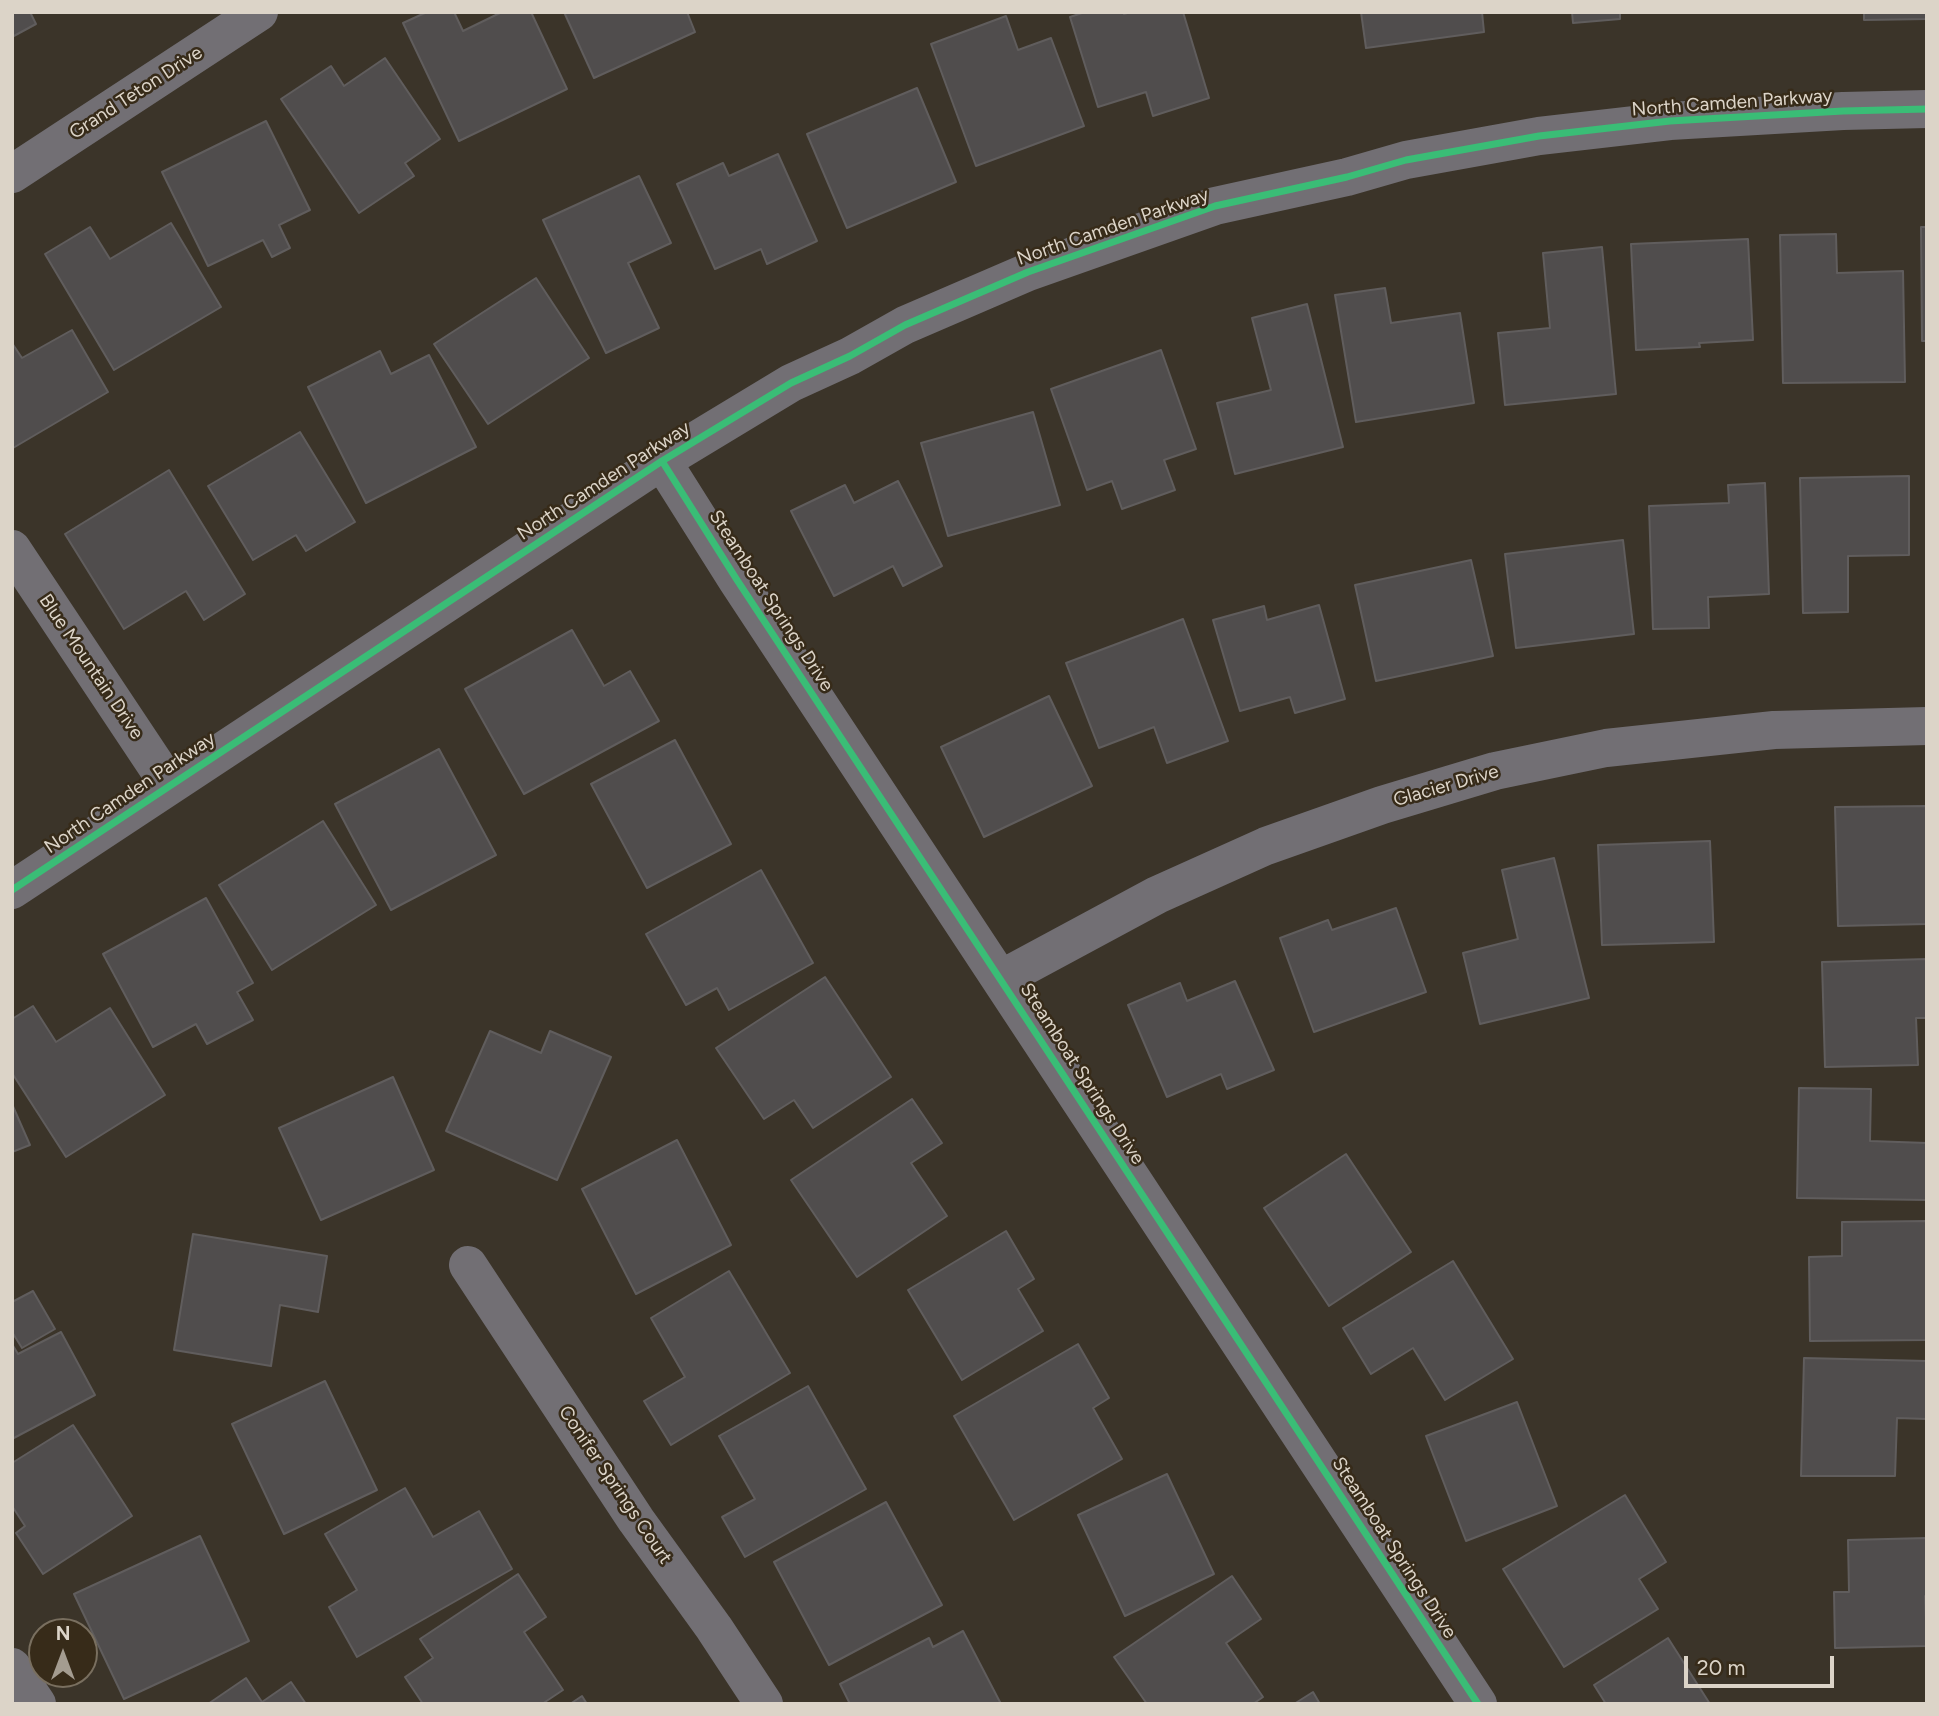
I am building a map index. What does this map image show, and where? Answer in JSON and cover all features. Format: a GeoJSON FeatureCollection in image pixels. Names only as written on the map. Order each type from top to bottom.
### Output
{"type":"FeatureCollection","features":[{"type":"Feature","properties":{"kind":"street","name":"Grand Teton Drive"},"geometry":{"type":"LineString","coordinates":[[12,174],[259,12]]}},
{"type":"Feature","properties":{"kind":"street","name":"North Camden Parkway"},"geometry":{"type":"LineString","coordinates":[[12,890],[662,461],[791,383],[850,356],[905,325],[1028,272],[1215,206],[1347,177],[1406,160],[1539,136],[1670,121],[1927,109]]}},
{"type":"Feature","properties":{"kind":"street","name":"Steamboat Springs Drive"},"geometry":{"type":"LineString","coordinates":[[662,461],[737,580],[1478,1704]]}},
{"type":"Feature","properties":{"kind":"street","name":"Blue Mountain Drive"},"geometry":{"type":"LineString","coordinates":[[12,549],[169,785]]}},
{"type":"Feature","properties":{"kind":"street","name":"Glacier Drive"},"geometry":{"type":"LineString","coordinates":[[1001,979],[1157,895],[1266,846],[1382,805],[1495,772],[1606,748],[1774,730],[1927,726]]}},
{"type":"Feature","properties":{"kind":"street","name":"Conifer Springs Court"},"geometry":{"type":"LineString","coordinates":[[468,1265],[636,1520],[714,1628],[764,1704]]}},
{"type":"Feature","properties":{"kind":"street"},"geometry":{"type":"LineString","coordinates":[[12,1667],[37,1704]]}},
{"type":"Feature","properties":{"kind":"building"},"geometry":{"type":"Polygon","coordinates":[[[12,12],[30,12],[36,24],[12,37],[12,12]]]}},
{"type":"Feature","properties":{"kind":"building"},"geometry":{"type":"Polygon","coordinates":[[[427,12],[454,12],[463,31],[502,12],[531,12],[567,89],[459,141],[403,23],[427,12]]]}},
{"type":"Feature","properties":{"kind":"building"},"geometry":{"type":"Polygon","coordinates":[[[564,12],[687,12],[695,32],[594,78],[564,12]]]}},
{"type":"Feature","properties":{"kind":"building"},"geometry":{"type":"Polygon","coordinates":[[[1085,12],[1183,12],[1209,98],[1153,116],[1146,92],[1098,107],[1070,17],[1085,12]]]}},
{"type":"Feature","properties":{"kind":"building"},"geometry":{"type":"Polygon","coordinates":[[[1361,12],[1482,12],[1484,32],[1366,48],[1361,12]]]}},
{"type":"Feature","properties":{"kind":"building"},"geometry":{"type":"Polygon","coordinates":[[[1572,12],[1620,12],[1620,19],[1573,23],[1572,12]]]}},
{"type":"Feature","properties":{"kind":"building"},"geometry":{"type":"Polygon","coordinates":[[[1864,12],[1927,12],[1927,19],[1864,20],[1864,12]]]}},
{"type":"Feature","properties":{"kind":"building"},"geometry":{"type":"Polygon","coordinates":[[[1006,16],[1018,50],[1051,38],[1084,126],[976,166],[931,44],[1006,16]]]}},
{"type":"Feature","properties":{"kind":"building"},"geometry":{"type":"Polygon","coordinates":[[[385,58],[440,139],[405,163],[414,176],[359,213],[281,99],[331,66],[344,86],[385,58]]]}},
{"type":"Feature","properties":{"kind":"building"},"geometry":{"type":"Polygon","coordinates":[[[917,88],[956,182],[847,228],[807,134],[917,88]]]}},
{"type":"Feature","properties":{"kind":"building"},"geometry":{"type":"Polygon","coordinates":[[[266,121],[310,210],[279,225],[290,248],[272,257],[263,240],[208,266],[162,172],[266,121]]]}},
{"type":"Feature","properties":{"kind":"building"},"geometry":{"type":"Polygon","coordinates":[[[778,154],[817,241],[767,264],[761,249],[715,269],[677,184],[723,163],[729,176],[778,154]]]}},
{"type":"Feature","properties":{"kind":"building"},"geometry":{"type":"Polygon","coordinates":[[[639,176],[671,243],[628,263],[659,328],[606,353],[543,220],[639,176]]]}},
{"type":"Feature","properties":{"kind":"building"},"geometry":{"type":"Polygon","coordinates":[[[171,223],[221,307],[114,370],[45,254],[90,227],[110,259],[171,223]]]}},
{"type":"Feature","properties":{"kind":"building"},"geometry":{"type":"Polygon","coordinates":[[[1921,227],[1927,227],[1927,341],[1922,341],[1921,227]]]}},
{"type":"Feature","properties":{"kind":"building"},"geometry":{"type":"Polygon","coordinates":[[[1836,234],[1837,273],[1903,271],[1905,382],[1783,383],[1780,235],[1836,234]]]}},
{"type":"Feature","properties":{"kind":"building"},"geometry":{"type":"Polygon","coordinates":[[[1748,239],[1753,340],[1699,343],[1700,347],[1636,350],[1631,244],[1748,239]]]}},
{"type":"Feature","properties":{"kind":"building"},"geometry":{"type":"Polygon","coordinates":[[[1602,247],[1616,394],[1505,405],[1498,333],[1550,328],[1543,253],[1602,247]]]}},
{"type":"Feature","properties":{"kind":"building"},"geometry":{"type":"Polygon","coordinates":[[[536,278],[589,358],[488,424],[434,344],[536,278]]]}},
{"type":"Feature","properties":{"kind":"building"},"geometry":{"type":"Polygon","coordinates":[[[1385,288],[1391,323],[1460,313],[1474,403],[1356,422],[1335,295],[1385,288]]]}},
{"type":"Feature","properties":{"kind":"building"},"geometry":{"type":"Polygon","coordinates":[[[1307,304],[1343,447],[1235,474],[1217,403],[1271,390],[1252,318],[1307,304]]]}},
{"type":"Feature","properties":{"kind":"building"},"geometry":{"type":"Polygon","coordinates":[[[72,330],[108,392],[13,448],[12,343],[22,358],[72,330]]]}},
{"type":"Feature","properties":{"kind":"building"},"geometry":{"type":"Polygon","coordinates":[[[1161,350],[1196,449],[1164,460],[1175,490],[1122,509],[1112,481],[1087,490],[1051,389],[1161,350]]]}},
{"type":"Feature","properties":{"kind":"building"},"geometry":{"type":"Polygon","coordinates":[[[380,351],[391,374],[429,355],[476,447],[366,503],[308,387],[380,351]]]}},
{"type":"Feature","properties":{"kind":"building"},"geometry":{"type":"Polygon","coordinates":[[[1033,412],[1060,505],[948,536],[921,443],[1033,412]]]}},
{"type":"Feature","properties":{"kind":"building"},"geometry":{"type":"Polygon","coordinates":[[[300,432],[355,522],[306,551],[296,535],[253,560],[208,486],[300,432]]]}},
{"type":"Feature","properties":{"kind":"building"},"geometry":{"type":"Polygon","coordinates":[[[169,470],[245,594],[204,620],[186,591],[124,629],[65,534],[169,470]]]}},
{"type":"Feature","properties":{"kind":"building"},"geometry":{"type":"Polygon","coordinates":[[[1909,476],[1909,555],[1848,556],[1848,612],[1803,613],[1800,478],[1909,476]]]}},
{"type":"Feature","properties":{"kind":"building"},"geometry":{"type":"Polygon","coordinates":[[[898,481],[942,566],[903,586],[893,566],[834,596],[791,511],[845,485],[854,503],[898,481]]]}},
{"type":"Feature","properties":{"kind":"building"},"geometry":{"type":"Polygon","coordinates":[[[1765,483],[1769,594],[1708,597],[1709,628],[1653,629],[1649,506],[1729,503],[1728,485],[1765,483]]]}},
{"type":"Feature","properties":{"kind":"building"},"geometry":{"type":"Polygon","coordinates":[[[1623,540],[1634,634],[1516,648],[1505,554],[1623,540]]]}},
{"type":"Feature","properties":{"kind":"building"},"geometry":{"type":"Polygon","coordinates":[[[1471,560],[1493,656],[1376,681],[1355,585],[1471,560]]]}},
{"type":"Feature","properties":{"kind":"building"},"geometry":{"type":"Polygon","coordinates":[[[1319,605],[1345,699],[1295,713],[1290,697],[1240,711],[1213,620],[1264,606],[1267,620],[1319,605]]]}},
{"type":"Feature","properties":{"kind":"building"},"geometry":{"type":"Polygon","coordinates":[[[1183,619],[1228,741],[1167,763],[1154,727],[1099,748],[1066,663],[1183,619]]]}},
{"type":"Feature","properties":{"kind":"building"},"geometry":{"type":"Polygon","coordinates":[[[572,630],[604,686],[630,671],[659,721],[524,794],[465,689],[572,630]]]}},
{"type":"Feature","properties":{"kind":"building"},"geometry":{"type":"Polygon","coordinates":[[[1049,696],[1092,786],[984,837],[941,747],[1049,696]]]}},
{"type":"Feature","properties":{"kind":"building"},"geometry":{"type":"Polygon","coordinates":[[[675,740],[731,844],[647,888],[591,784],[675,740]]]}},
{"type":"Feature","properties":{"kind":"building"},"geometry":{"type":"Polygon","coordinates":[[[439,749],[496,855],[391,910],[335,804],[439,749]]]}},
{"type":"Feature","properties":{"kind":"building"},"geometry":{"type":"Polygon","coordinates":[[[1926,806],[1927,924],[1838,926],[1835,807],[1926,806]]]}},
{"type":"Feature","properties":{"kind":"building"},"geometry":{"type":"Polygon","coordinates":[[[323,821],[376,905],[272,970],[219,885],[323,821]]]}},
{"type":"Feature","properties":{"kind":"building"},"geometry":{"type":"Polygon","coordinates":[[[1710,841],[1714,942],[1602,945],[1598,845],[1710,841]]]}},
{"type":"Feature","properties":{"kind":"building"},"geometry":{"type":"Polygon","coordinates":[[[1554,858],[1589,998],[1480,1024],[1463,953],[1518,939],[1502,870],[1554,858]]]}},
{"type":"Feature","properties":{"kind":"building"},"geometry":{"type":"Polygon","coordinates":[[[761,870],[813,963],[729,1010],[717,988],[686,1005],[646,934],[761,870]]]}},
{"type":"Feature","properties":{"kind":"building"},"geometry":{"type":"Polygon","coordinates":[[[206,898],[253,983],[237,992],[253,1020],[207,1044],[196,1024],[153,1047],[103,954],[206,898]]]}},
{"type":"Feature","properties":{"kind":"building"},"geometry":{"type":"Polygon","coordinates":[[[1396,908],[1426,992],[1314,1032],[1280,938],[1328,920],[1332,930],[1396,908]]]}},
{"type":"Feature","properties":{"kind":"building"},"geometry":{"type":"Polygon","coordinates":[[[1927,959],[1927,1018],[1916,1018],[1918,1065],[1825,1067],[1822,962],[1927,959]]]}},
{"type":"Feature","properties":{"kind":"building"},"geometry":{"type":"Polygon","coordinates":[[[825,977],[891,1077],[813,1128],[794,1100],[764,1119],[716,1048],[825,977]]]}},
{"type":"Feature","properties":{"kind":"building"},"geometry":{"type":"Polygon","coordinates":[[[1235,981],[1274,1070],[1227,1089],[1221,1074],[1167,1097],[1128,1005],[1180,983],[1187,1001],[1235,981]]]}},
{"type":"Feature","properties":{"kind":"building"},"geometry":{"type":"Polygon","coordinates":[[[33,1006],[56,1042],[110,1008],[165,1095],[66,1157],[12,1073],[12,1019],[33,1006]]]}},
{"type":"Feature","properties":{"kind":"building"},"geometry":{"type":"Polygon","coordinates":[[[490,1031],[541,1053],[550,1031],[611,1057],[557,1180],[446,1131],[490,1031]]]}},
{"type":"Feature","properties":{"kind":"building"},"geometry":{"type":"Polygon","coordinates":[[[393,1077],[434,1170],[321,1220],[279,1128],[393,1077]]]}},
{"type":"Feature","properties":{"kind":"building"},"geometry":{"type":"Polygon","coordinates":[[[1799,1088],[1871,1089],[1870,1141],[1927,1143],[1927,1200],[1797,1198],[1799,1088]]]}},
{"type":"Feature","properties":{"kind":"building"},"geometry":{"type":"Polygon","coordinates":[[[912,1099],[942,1143],[911,1163],[947,1216],[857,1277],[791,1180],[912,1099]]]}},
{"type":"Feature","properties":{"kind":"building"},"geometry":{"type":"Polygon","coordinates":[[[12,1104],[30,1145],[12,1152],[12,1104]]]}},
{"type":"Feature","properties":{"kind":"building"},"geometry":{"type":"Polygon","coordinates":[[[677,1140],[731,1245],[636,1294],[582,1189],[677,1140]]]}},
{"type":"Feature","properties":{"kind":"building"},"geometry":{"type":"Polygon","coordinates":[[[1346,1154],[1411,1252],[1329,1306],[1264,1208],[1346,1154]]]}},
{"type":"Feature","properties":{"kind":"building"},"geometry":{"type":"Polygon","coordinates":[[[1927,1221],[1927,1340],[1810,1341],[1809,1257],[1842,1256],[1842,1222],[1927,1221]]]}},
{"type":"Feature","properties":{"kind":"building"},"geometry":{"type":"Polygon","coordinates":[[[1006,1231],[1034,1279],[1018,1289],[1043,1331],[962,1380],[908,1290],[1006,1231]]]}},
{"type":"Feature","properties":{"kind":"building"},"geometry":{"type":"Polygon","coordinates":[[[193,1234],[327,1256],[318,1312],[280,1305],[271,1366],[174,1350],[193,1234]]]}},
{"type":"Feature","properties":{"kind":"building"},"geometry":{"type":"Polygon","coordinates":[[[1453,1261],[1513,1359],[1445,1400],[1413,1348],[1371,1374],[1343,1328],[1453,1261]]]}},
{"type":"Feature","properties":{"kind":"building"},"geometry":{"type":"Polygon","coordinates":[[[729,1271],[790,1373],[671,1445],[644,1401],[685,1377],[651,1318],[729,1271]]]}},
{"type":"Feature","properties":{"kind":"building"},"geometry":{"type":"Polygon","coordinates":[[[33,1291],[55,1329],[22,1348],[12,1332],[12,1302],[33,1291]]]}},
{"type":"Feature","properties":{"kind":"building"},"geometry":{"type":"Polygon","coordinates":[[[61,1332],[95,1395],[12,1439],[12,1344],[18,1354],[61,1332]]]}},
{"type":"Feature","properties":{"kind":"building"},"geometry":{"type":"Polygon","coordinates":[[[1078,1344],[1109,1398],[1093,1408],[1122,1459],[1014,1520],[954,1416],[1078,1344]]]}},
{"type":"Feature","properties":{"kind":"building"},"geometry":{"type":"Polygon","coordinates":[[[1804,1358],[1927,1361],[1927,1419],[1897,1418],[1895,1476],[1801,1476],[1804,1358]]]}},
{"type":"Feature","properties":{"kind":"building"},"geometry":{"type":"Polygon","coordinates":[[[325,1381],[377,1490],[284,1534],[232,1424],[325,1381]]]}},
{"type":"Feature","properties":{"kind":"building"},"geometry":{"type":"Polygon","coordinates":[[[808,1386],[866,1489],[745,1557],[722,1517],[755,1499],[719,1436],[808,1386]]]}},
{"type":"Feature","properties":{"kind":"building"},"geometry":{"type":"Polygon","coordinates":[[[1517,1402],[1557,1506],[1466,1541],[1426,1436],[1517,1402]]]}},
{"type":"Feature","properties":{"kind":"building"},"geometry":{"type":"Polygon","coordinates":[[[73,1425],[132,1516],[43,1574],[16,1533],[25,1526],[12,1506],[12,1463],[73,1425]]]}},
{"type":"Feature","properties":{"kind":"building"},"geometry":{"type":"Polygon","coordinates":[[[1167,1474],[1214,1574],[1125,1616],[1078,1515],[1167,1474]]]}},
{"type":"Feature","properties":{"kind":"building"},"geometry":{"type":"Polygon","coordinates":[[[405,1488],[433,1537],[479,1511],[512,1569],[357,1657],[329,1607],[357,1590],[325,1534],[405,1488]]]}},
{"type":"Feature","properties":{"kind":"building"},"geometry":{"type":"Polygon","coordinates":[[[1625,1495],[1666,1562],[1639,1579],[1658,1609],[1564,1667],[1503,1569],[1625,1495]]]}},
{"type":"Feature","properties":{"kind":"building"},"geometry":{"type":"Polygon","coordinates":[[[886,1502],[942,1605],[829,1665],[774,1562],[886,1502]]]}},
{"type":"Feature","properties":{"kind":"building"},"geometry":{"type":"Polygon","coordinates":[[[200,1536],[249,1641],[124,1699],[98,1644],[98,1618],[85,1618],[74,1594],[200,1536]]]}},
{"type":"Feature","properties":{"kind":"building"},"geometry":{"type":"Polygon","coordinates":[[[1927,1538],[1927,1646],[1835,1648],[1834,1592],[1849,1592],[1848,1540],[1927,1538]]]}},
{"type":"Feature","properties":{"kind":"building"},"geometry":{"type":"Polygon","coordinates":[[[518,1574],[546,1617],[524,1632],[563,1690],[542,1704],[423,1704],[405,1677],[433,1658],[420,1639],[518,1574]]]}},
{"type":"Feature","properties":{"kind":"building"},"geometry":{"type":"Polygon","coordinates":[[[1232,1576],[1261,1619],[1226,1643],[1263,1697],[1253,1704],[1147,1704],[1114,1657],[1232,1576]]]}},
{"type":"Feature","properties":{"kind":"building"},"geometry":{"type":"Polygon","coordinates":[[[963,1631],[1001,1704],[850,1704],[840,1684],[929,1638],[933,1647],[963,1631]]]}},
{"type":"Feature","properties":{"kind":"building"},"geometry":{"type":"Polygon","coordinates":[[[1668,1638],[1710,1704],[1606,1704],[1594,1685],[1668,1638]]]}},
{"type":"Feature","properties":{"kind":"building"},"geometry":{"type":"Polygon","coordinates":[[[246,1678],[262,1702],[291,1682],[306,1704],[208,1704],[246,1678]]]}},
{"type":"Feature","properties":{"kind":"building"},"geometry":{"type":"Polygon","coordinates":[[[1313,1692],[1320,1704],[1294,1704],[1313,1692]]]}},
{"type":"Feature","properties":{"kind":"building"},"geometry":{"type":"Polygon","coordinates":[[[582,1696],[587,1704],[570,1704],[582,1696]]]}},
{"type":"Feature","properties":{"kind":"cycle path"},"geometry":{"type":"LineString","coordinates":[[12,890],[662,461],[791,383],[850,356],[905,325],[1028,272],[1215,206],[1347,177],[1406,160],[1539,136],[1670,121],[1927,109]]}},
{"type":"Feature","properties":{"kind":"cycle path"},"geometry":{"type":"LineString","coordinates":[[662,461],[737,580],[1478,1704]]}}]}
